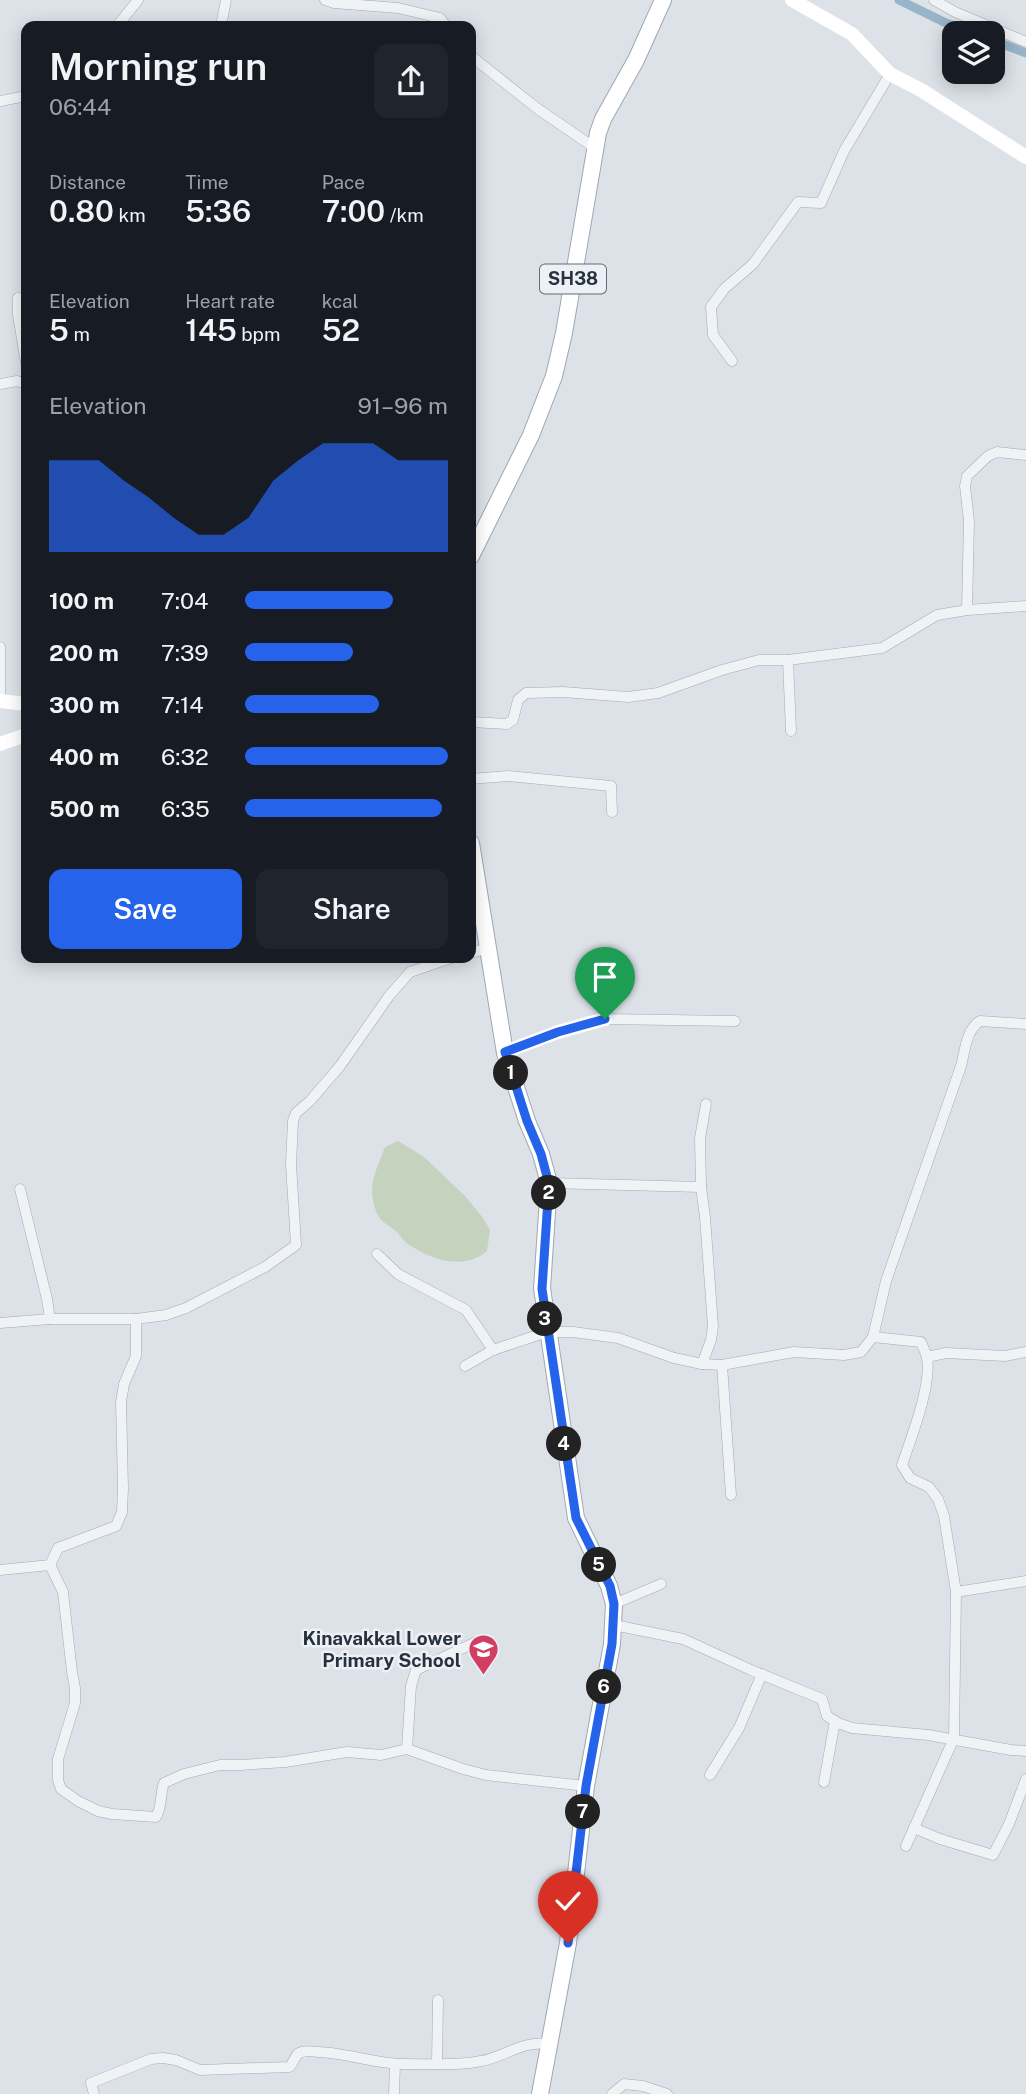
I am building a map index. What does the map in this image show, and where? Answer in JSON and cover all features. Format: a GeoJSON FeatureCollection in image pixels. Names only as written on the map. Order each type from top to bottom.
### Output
{"type":"FeatureCollection","features":[{"type":"Feature","properties":{"kind":"main road","name":"SH38"},"geometry":{"type":"LineString","coordinates":[[476,546],[531,435],[554,376],[595,148],[603,119],[636,60],[663,0]]}},
{"type":"Feature","properties":{"kind":"main road"},"geometry":{"type":"LineString","coordinates":[[792,0],[852,34],[890,74],[921,90],[1026,158]]}},
{"type":"Feature","properties":{"kind":"main road"},"geometry":{"type":"LineString","coordinates":[[0,701],[21,703]]}},
{"type":"Feature","properties":{"kind":"main road"},"geometry":{"type":"LineString","coordinates":[[0,744],[21,736]]}},
{"type":"Feature","properties":{"kind":"main road"},"geometry":{"type":"LineString","coordinates":[[476,874],[505,1052],[549,1184],[542,1289],[576,1518],[610,1586],[614,1604],[614,1625],[586,1786],[568,1943],[540,2094]]}},
{"type":"Feature","properties":{"kind":"street"},"geometry":{"type":"LineString","coordinates":[[121,21],[138,0]]}},
{"type":"Feature","properties":{"kind":"street"},"geometry":{"type":"LineString","coordinates":[[222,21],[226,0]]}},
{"type":"Feature","properties":{"kind":"street"},"geometry":{"type":"LineString","coordinates":[[325,0],[398,8],[440,18],[442,21]]}},
{"type":"Feature","properties":{"kind":"street"},"geometry":{"type":"LineString","coordinates":[[934,0],[955,12],[1026,42]]}},
{"type":"Feature","properties":{"kind":"street"},"geometry":{"type":"LineString","coordinates":[[476,60],[528,103],[595,148]]}},
{"type":"Feature","properties":{"kind":"street"},"geometry":{"type":"LineString","coordinates":[[732,361],[713,335],[710,307],[724,289],[753,264],[798,202],[821,203],[844,151],[890,74]]}},
{"type":"Feature","properties":{"kind":"street"},"geometry":{"type":"LineString","coordinates":[[0,101],[21,97]]}},
{"type":"Feature","properties":{"kind":"street"},"geometry":{"type":"LineString","coordinates":[[18,298],[21,333]]}},
{"type":"Feature","properties":{"kind":"street"},"geometry":{"type":"LineString","coordinates":[[0,384],[17,380],[21,382]]}},
{"type":"Feature","properties":{"kind":"street"},"geometry":{"type":"LineString","coordinates":[[967,610],[967,476],[988,456],[997,452],[1026,455]]}},
{"type":"Feature","properties":{"kind":"street"},"geometry":{"type":"LineString","coordinates":[[476,722],[508,724],[513,720],[518,700],[526,693],[563,692],[628,697],[658,692],[759,660],[788,660],[882,648],[937,615],[1026,606]]}},
{"type":"Feature","properties":{"kind":"street"},"geometry":{"type":"LineString","coordinates":[[0,647],[0,701]]}},
{"type":"Feature","properties":{"kind":"street"},"geometry":{"type":"LineString","coordinates":[[788,660],[791,731]]}},
{"type":"Feature","properties":{"kind":"street"},"geometry":{"type":"LineString","coordinates":[[476,779],[508,776],[611,786],[612,812]]}},
{"type":"Feature","properties":{"kind":"street"},"geometry":{"type":"LineString","coordinates":[[476,952],[488,948]]}},
{"type":"Feature","properties":{"kind":"street"},"geometry":{"type":"LineString","coordinates":[[0,1323],[50,1319],[135,1319],[166,1315],[186,1308],[265,1267],[296,1245],[291,1164],[296,1113],[340,1066],[389,996],[410,972],[436,963]]}},
{"type":"Feature","properties":{"kind":"street"},"geometry":{"type":"LineString","coordinates":[[505,1052],[558,1032],[605,1019],[735,1021]]}},
{"type":"Feature","properties":{"kind":"street"},"geometry":{"type":"LineString","coordinates":[[465,1366],[493,1350],[547,1332],[573,1332],[618,1338],[674,1358],[702,1364],[722,1365],[794,1352],[861,1352],[873,1337],[886,1281],[970,1033],[980,1021],[1026,1024]]}},
{"type":"Feature","properties":{"kind":"street"},"geometry":{"type":"LineString","coordinates":[[702,1364],[713,1326],[701,1187],[700,1138],[706,1104]]}},
{"type":"Feature","properties":{"kind":"street"},"geometry":{"type":"LineString","coordinates":[[549,1184],[701,1187]]}},
{"type":"Feature","properties":{"kind":"street"},"geometry":{"type":"LineString","coordinates":[[20,1189],[50,1319]]}},
{"type":"Feature","properties":{"kind":"street"},"geometry":{"type":"LineString","coordinates":[[377,1254],[398,1275],[466,1310],[493,1350]]}},
{"type":"Feature","properties":{"kind":"street"},"geometry":{"type":"LineString","coordinates":[[50,1566],[58,1548],[116,1527],[122,1512],[121,1402],[124,1384],[136,1356],[135,1319]]}},
{"type":"Feature","properties":{"kind":"street"},"geometry":{"type":"LineString","coordinates":[[873,1337],[921,1342],[927,1357],[927,1380],[902,1465],[910,1478],[929,1487],[938,1499],[944,1516],[956,1592],[954,1738],[905,1846]]}},
{"type":"Feature","properties":{"kind":"street"},"geometry":{"type":"LineString","coordinates":[[927,1357],[946,1353],[1005,1356],[1026,1352]]}},
{"type":"Feature","properties":{"kind":"street"},"geometry":{"type":"LineString","coordinates":[[722,1365],[731,1495]]}},
{"type":"Feature","properties":{"kind":"street"},"geometry":{"type":"LineString","coordinates":[[0,1570],[50,1566]]}},
{"type":"Feature","properties":{"kind":"street"},"geometry":{"type":"LineString","coordinates":[[50,1566],[63,1592],[75,1688],[75,1703],[58,1759],[58,1780],[61,1789],[98,1811],[156,1817],[160,1810],[164,1783],[184,1774],[220,1765],[285,1762],[347,1752],[381,1755],[407,1749],[486,1775],[586,1786]]}},
{"type":"Feature","properties":{"kind":"street"},"geometry":{"type":"LineString","coordinates":[[956,1592],[1026,1581]]}},
{"type":"Feature","properties":{"kind":"street"},"geometry":{"type":"LineString","coordinates":[[614,1604],[661,1584]]}},
{"type":"Feature","properties":{"kind":"street"},"geometry":{"type":"LineString","coordinates":[[614,1625],[682,1639],[822,1699],[827,1716],[852,1728],[954,1738],[1026,1751]]}},
{"type":"Feature","properties":{"kind":"street"},"geometry":{"type":"LineString","coordinates":[[407,1749],[411,1686],[416,1670],[476,1642]]}},
{"type":"Feature","properties":{"kind":"street"},"geometry":{"type":"LineString","coordinates":[[710,1775],[739,1728],[762,1674]]}},
{"type":"Feature","properties":{"kind":"street"},"geometry":{"type":"LineString","coordinates":[[824,1782],[835,1721]]}},
{"type":"Feature","properties":{"kind":"street"},"geometry":{"type":"LineString","coordinates":[[914,1828],[993,1855],[1009,1824],[1026,1779]]}},
{"type":"Feature","properties":{"kind":"street"},"geometry":{"type":"LineString","coordinates":[[437,2064],[438,2000]]}},
{"type":"Feature","properties":{"kind":"street"},"geometry":{"type":"LineString","coordinates":[[94,2094],[91,2083],[151,2059],[176,2060],[200,2070],[289,2067],[302,2052],[325,2052],[395,2064],[437,2064],[479,2062],[503,2055],[528,2043],[548,2044]]}},
{"type":"Feature","properties":{"kind":"street"},"geometry":{"type":"LineString","coordinates":[[394,2094],[395,2064]]}},
{"type":"Feature","properties":{"kind":"street"},"geometry":{"type":"LineString","coordinates":[[612,2094],[624,2084],[642,2086],[667,2094]]}},
{"type":"Feature","properties":{"kind":"green space"},"geometry":{"type":"Polygon","coordinates":[[[398,1141],[424,1157],[465,1196],[483,1218],[490,1230],[487,1251],[468,1261],[437,1259],[406,1243],[380,1218],[372,1197],[375,1175],[385,1147],[398,1141]]]}},
{"type":"Feature","properties":{"kind":"waterway"},"geometry":{"type":"LineString","coordinates":[[899,0],[942,21]]}},
{"type":"Feature","properties":{"kind":"waterway"},"geometry":{"type":"LineString","coordinates":[[1005,45],[1026,53]]}},
{"type":"Feature","properties":{"kind":"place","name":"Kinavakkal Lower Primary School"},"geometry":{"type":"Point","coordinates":[484,1676]}},
{"type":"Feature","properties":{"kind":"route"},"geometry":{"type":"LineString","coordinates":[[568,1943],[586,1786],[612,1644],[614,1604],[610,1586],[576,1518],[542,1289],[549,1184],[547,1170],[527,1121],[505,1052],[558,1032],[605,1019]]}}]}
